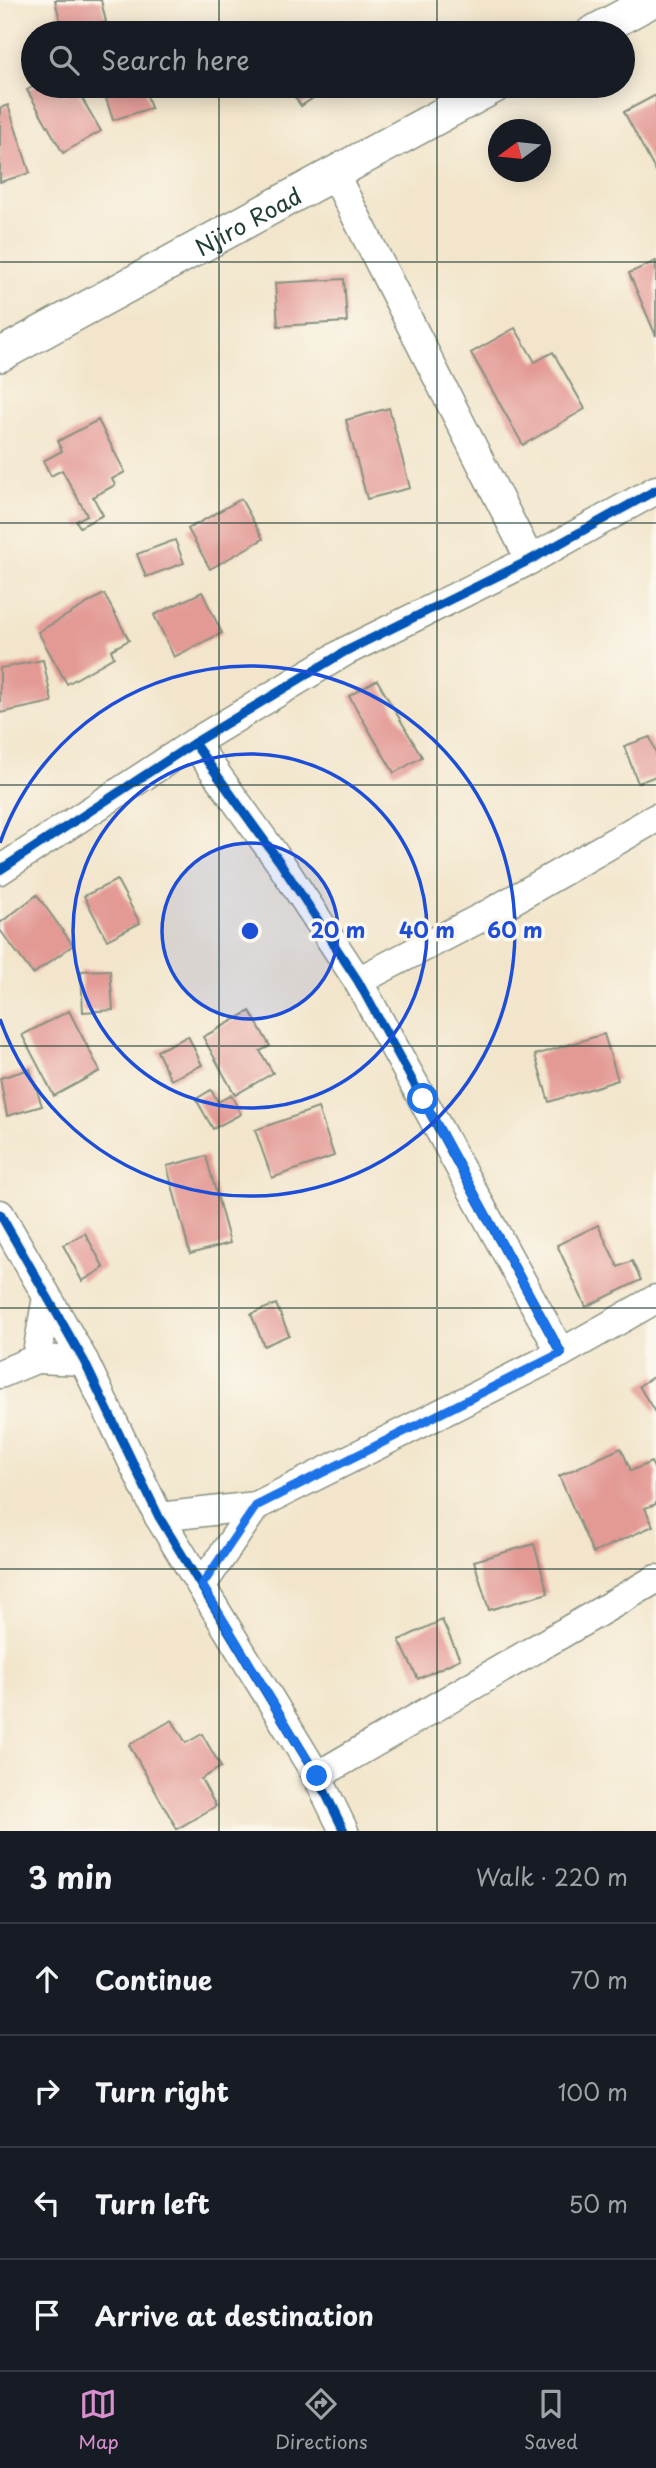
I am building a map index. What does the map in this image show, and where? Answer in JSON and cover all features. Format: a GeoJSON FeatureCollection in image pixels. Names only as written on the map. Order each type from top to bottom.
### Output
{"type":"FeatureCollection","features":[{"type":"Feature","properties":{"kind":"street"},"geometry":{"type":"LineString","coordinates":[[614,21],[653,0]]}},
{"type":"Feature","properties":{"kind":"street","name":"Njiro Road"},"geometry":{"type":"LineString","coordinates":[[0,355],[473,98]]}},
{"type":"Feature","properties":{"kind":"street"},"geometry":{"type":"LineString","coordinates":[[334,173],[530,560]]}},
{"type":"Feature","properties":{"kind":"street"},"geometry":{"type":"LineString","coordinates":[[0,870],[194,743],[346,651],[530,560],[656,490]]}},
{"type":"Feature","properties":{"kind":"street"},"geometry":{"type":"LineString","coordinates":[[194,743],[279,861],[358,981],[561,1353]]}},
{"type":"Feature","properties":{"kind":"street"},"geometry":{"type":"LineString","coordinates":[[358,981],[490,913],[656,818]]}},
{"type":"Feature","properties":{"kind":"street"},"geometry":{"type":"LineString","coordinates":[[0,1214],[84,1361],[159,1517],[317,1776],[344,1831]]}},
{"type":"Feature","properties":{"kind":"street"},"geometry":{"type":"LineString","coordinates":[[36,1359],[47,1297]]}},
{"type":"Feature","properties":{"kind":"street"},"geometry":{"type":"LineString","coordinates":[[159,1517],[256,1506],[561,1353],[656,1299]]}},
{"type":"Feature","properties":{"kind":"street"},"geometry":{"type":"LineString","coordinates":[[0,1374],[36,1359],[84,1361]]}},
{"type":"Feature","properties":{"kind":"street"},"geometry":{"type":"LineString","coordinates":[[202,1585],[256,1506]]}},
{"type":"Feature","properties":{"kind":"street"},"geometry":{"type":"LineString","coordinates":[[317,1776],[656,1579]]}},
{"type":"Feature","properties":{"kind":"building"},"geometry":{"type":"Polygon","coordinates":[[[55,0],[101,0],[106,21],[60,21],[55,0]]]}},
{"type":"Feature","properties":{"kind":"building"},"geometry":{"type":"Polygon","coordinates":[[[656,95],[656,172],[624,112],[656,95]]]}},
{"type":"Feature","properties":{"kind":"building"},"geometry":{"type":"Polygon","coordinates":[[[32,98],[82,98],[101,131],[63,153],[32,98]]]}},
{"type":"Feature","properties":{"kind":"building"},"geometry":{"type":"Polygon","coordinates":[[[106,98],[148,98],[151,108],[113,120],[106,98]]]}},
{"type":"Feature","properties":{"kind":"building"},"geometry":{"type":"Polygon","coordinates":[[[296,98],[313,98],[301,106],[296,98]]]}},
{"type":"Feature","properties":{"kind":"building"},"geometry":{"type":"Polygon","coordinates":[[[8,105],[30,173],[0,182],[0,108],[8,105]]]}},
{"type":"Feature","properties":{"kind":"building"},"geometry":{"type":"Polygon","coordinates":[[[656,261],[656,336],[629,273],[656,261]]]}},
{"type":"Feature","properties":{"kind":"building"},"geometry":{"type":"Polygon","coordinates":[[[344,279],[347,322],[278,326],[275,283],[344,279]]]}},
{"type":"Feature","properties":{"kind":"building"},"geometry":{"type":"Polygon","coordinates":[[[515,328],[535,362],[553,352],[585,409],[523,445],[471,353],[515,328]]]}},
{"type":"Feature","properties":{"kind":"building"},"geometry":{"type":"Polygon","coordinates":[[[389,408],[410,488],[367,499],[346,420],[389,408]]]}},
{"type":"Feature","properties":{"kind":"building"},"geometry":{"type":"Polygon","coordinates":[[[98,420],[125,472],[112,479],[115,485],[93,497],[103,515],[80,527],[76,521],[87,515],[62,470],[51,476],[43,461],[62,451],[58,441],[98,420]]]}},
{"type":"Feature","properties":{"kind":"building"},"geometry":{"type":"Polygon","coordinates":[[[241,499],[263,539],[210,569],[188,529],[241,499]]]}},
{"type":"Feature","properties":{"kind":"building"},"geometry":{"type":"Polygon","coordinates":[[[175,540],[184,563],[146,577],[137,554],[175,540]]]}},
{"type":"Feature","properties":{"kind":"building"},"geometry":{"type":"Polygon","coordinates":[[[202,592],[222,633],[174,657],[154,615],[202,592]]]}},
{"type":"Feature","properties":{"kind":"building"},"geometry":{"type":"Polygon","coordinates":[[[104,594],[129,640],[111,650],[114,657],[67,684],[38,632],[104,594]]]}},
{"type":"Feature","properties":{"kind":"building"},"geometry":{"type":"Polygon","coordinates":[[[43,660],[52,702],[0,713],[0,668],[43,660]]]}},
{"type":"Feature","properties":{"kind":"building"},"geometry":{"type":"Polygon","coordinates":[[[377,680],[422,757],[394,773],[349,696],[377,680]]]}},
{"type":"Feature","properties":{"kind":"building"},"geometry":{"type":"Polygon","coordinates":[[[650,737],[656,753],[656,776],[638,783],[624,746],[650,737]]]}},
{"type":"Feature","properties":{"kind":"building"},"geometry":{"type":"Polygon","coordinates":[[[117,880],[140,923],[107,940],[84,896],[117,880]]]}},
{"type":"Feature","properties":{"kind":"building"},"geometry":{"type":"Polygon","coordinates":[[[37,895],[73,945],[33,974],[0,930],[0,923],[37,895]]]}},
{"type":"Feature","properties":{"kind":"building"},"geometry":{"type":"Polygon","coordinates":[[[110,970],[113,1010],[83,1012],[81,971],[110,970]]]}},
{"type":"Feature","properties":{"kind":"building"},"geometry":{"type":"Polygon","coordinates":[[[69,1011],[100,1071],[54,1096],[22,1035],[69,1011]]]}},
{"type":"Feature","properties":{"kind":"building"},"geometry":{"type":"Polygon","coordinates":[[[250,1011],[270,1046],[260,1051],[273,1073],[235,1095],[203,1037],[250,1011]]]}},
{"type":"Feature","properties":{"kind":"building"},"geometry":{"type":"Polygon","coordinates":[[[604,1034],[618,1080],[549,1102],[535,1055],[604,1034]]]}},
{"type":"Feature","properties":{"kind":"building"},"geometry":{"type":"Polygon","coordinates":[[[188,1036],[202,1065],[171,1080],[157,1051],[188,1036]]]}},
{"type":"Feature","properties":{"kind":"building"},"geometry":{"type":"Polygon","coordinates":[[[30,1069],[42,1106],[7,1116],[0,1078],[30,1069]]]}},
{"type":"Feature","properties":{"kind":"building"},"geometry":{"type":"Polygon","coordinates":[[[211,1090],[218,1102],[231,1095],[241,1114],[213,1129],[196,1099],[211,1090]]]}},
{"type":"Feature","properties":{"kind":"building"},"geometry":{"type":"Polygon","coordinates":[[[318,1108],[334,1156],[272,1178],[255,1130],[318,1108]]]}},
{"type":"Feature","properties":{"kind":"building"},"geometry":{"type":"Polygon","coordinates":[[[206,1156],[230,1243],[190,1254],[167,1166],[206,1156]]]}},
{"type":"Feature","properties":{"kind":"building"},"geometry":{"type":"Polygon","coordinates":[[[598,1225],[618,1267],[632,1261],[641,1280],[586,1307],[557,1245],[598,1225]]]}},
{"type":"Feature","properties":{"kind":"building"},"geometry":{"type":"Polygon","coordinates":[[[85,1233],[104,1268],[82,1281],[63,1245],[85,1233]]]}},
{"type":"Feature","properties":{"kind":"building"},"geometry":{"type":"Polygon","coordinates":[[[276,1304],[289,1335],[264,1346],[251,1314],[276,1304]]]}},
{"type":"Feature","properties":{"kind":"building"},"geometry":{"type":"Polygon","coordinates":[[[656,1375],[656,1414],[639,1386],[656,1375]]]}},
{"type":"Feature","properties":{"kind":"building"},"geometry":{"type":"Polygon","coordinates":[[[621,1448],[631,1471],[651,1462],[656,1472],[656,1504],[645,1508],[653,1526],[593,1553],[559,1476],[621,1448]]]}},
{"type":"Feature","properties":{"kind":"building"},"geometry":{"type":"Polygon","coordinates":[[[534,1544],[548,1593],[489,1610],[474,1561],[534,1544]]]}},
{"type":"Feature","properties":{"kind":"building"},"geometry":{"type":"Polygon","coordinates":[[[442,1620],[460,1659],[418,1679],[399,1640],[442,1620]]]}},
{"type":"Feature","properties":{"kind":"building"},"geometry":{"type":"Polygon","coordinates":[[[172,1720],[186,1743],[202,1734],[221,1767],[201,1779],[216,1806],[177,1829],[129,1745],[172,1720]]]}},
{"type":"Feature","properties":{"kind":"cycle path"},"geometry":{"type":"LineString","coordinates":[[0,870],[194,743],[346,651],[530,560],[656,490]]}},
{"type":"Feature","properties":{"kind":"cycle path"},"geometry":{"type":"LineString","coordinates":[[194,743],[279,861],[358,981],[561,1353]]}},
{"type":"Feature","properties":{"kind":"cycle path"},"geometry":{"type":"LineString","coordinates":[[0,1214],[84,1361],[159,1517],[317,1776],[344,1831]]}},
{"type":"Feature","properties":{"kind":"route"},"geometry":{"type":"LineString","coordinates":[[317,1776],[202,1585],[256,1506],[561,1353],[423,1099]]}}]}
